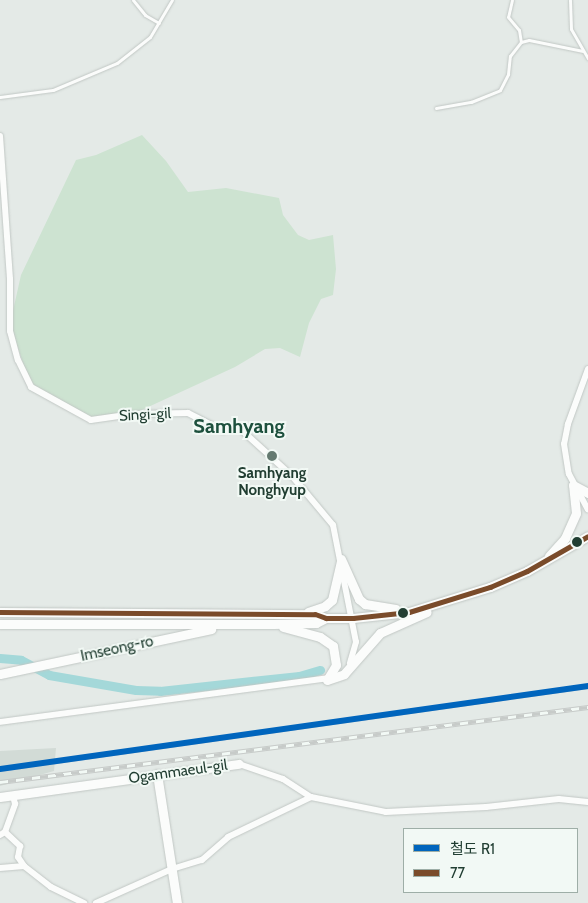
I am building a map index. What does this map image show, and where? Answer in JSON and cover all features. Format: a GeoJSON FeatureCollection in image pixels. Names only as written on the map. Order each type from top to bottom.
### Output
{"type":"FeatureCollection","features":[{"type":"Feature","properties":{"kind":"main road"},"geometry":{"type":"LineString","coordinates":[[573,485],[588,493]]}},
{"type":"Feature","properties":{"kind":"main road"},"geometry":{"type":"LineString","coordinates":[[545,561],[572,526],[577,506],[573,485]]}},
{"type":"Feature","properties":{"kind":"main road","name":"Imseong-ro"},"geometry":{"type":"LineString","coordinates":[[0,612],[302,613],[326,618],[352,618],[414,611],[490,587],[545,561],[588,536]]}},
{"type":"Feature","properties":{"kind":"main road"},"geometry":{"type":"LineString","coordinates":[[341,559],[354,591],[365,604],[414,611]]}},
{"type":"Feature","properties":{"kind":"main road"},"geometry":{"type":"LineString","coordinates":[[302,613],[325,606],[332,600],[341,559]]}},
{"type":"Feature","properties":{"kind":"main road"},"geometry":{"type":"LineString","coordinates":[[326,680],[344,674],[380,633],[446,602]]}},
{"type":"Feature","properties":{"kind":"main road","name":"Imseong-ro"},"geometry":{"type":"LineString","coordinates":[[0,624],[273,624],[316,623],[326,618]]}},
{"type":"Feature","properties":{"kind":"main road","name":"Imseong-ro"},"geometry":{"type":"LineString","coordinates":[[0,674],[234,624]]}},
{"type":"Feature","properties":{"kind":"main road"},"geometry":{"type":"LineString","coordinates":[[273,624],[320,637],[333,646],[336,665],[326,680]]}},
{"type":"Feature","properties":{"kind":"main road","name":"Ogammaeul-gil"},"geometry":{"type":"LineString","coordinates":[[0,797],[239,764]]}},
{"type":"Feature","properties":{"kind":"main road"},"geometry":{"type":"LineString","coordinates":[[157,774],[177,903]]}},
{"type":"Feature","properties":{"kind":"street","name":"Singi-gil"},"geometry":{"type":"LineString","coordinates":[[0,136],[10,271],[10,331],[18,360],[31,387],[91,420],[133,414],[188,414],[223,431],[237,426],[292,476],[328,516],[341,559],[352,618],[356,642],[352,661],[326,680]]}},
{"type":"Feature","properties":{"kind":"street"},"geometry":{"type":"LineString","coordinates":[[588,369],[565,435],[567,463],[573,485],[588,509]]}},
{"type":"Feature","properties":{"kind":"street"},"geometry":{"type":"LineString","coordinates":[[0,722],[326,680]]}},
{"type":"Feature","properties":{"kind":"street","name":"Ogammaeul-gil"},"geometry":{"type":"LineString","coordinates":[[239,764],[283,778],[311,797],[386,812],[486,807],[559,799],[588,802]]}},
{"type":"Feature","properties":{"kind":"street"},"geometry":{"type":"LineString","coordinates":[[13,795],[15,804],[3,834],[20,846],[18,857],[24,866],[51,887],[84,903]]}},
{"type":"Feature","properties":{"kind":"street"},"geometry":{"type":"LineString","coordinates":[[96,903],[172,869],[202,860],[228,837],[311,797]]}},
{"type":"Feature","properties":{"kind":"street"},"geometry":{"type":"LineString","coordinates":[[0,868],[24,866]]}},
{"type":"Feature","properties":{"kind":"lane"},"geometry":{"type":"LineString","coordinates":[[133,0],[145,15],[159,23]]}},
{"type":"Feature","properties":{"kind":"lane"},"geometry":{"type":"LineString","coordinates":[[0,97],[53,90],[97,73],[130,55],[159,23],[172,0]]}},
{"type":"Feature","properties":{"kind":"lane"},"geometry":{"type":"LineString","coordinates":[[512,0],[508,17],[519,30],[521,42]]}},
{"type":"Feature","properties":{"kind":"lane"},"geometry":{"type":"LineString","coordinates":[[570,0],[571,30],[588,58]]}},
{"type":"Feature","properties":{"kind":"lane"},"geometry":{"type":"LineString","coordinates":[[436,108],[471,102],[500,90],[508,74],[510,56],[521,42],[530,40],[583,51]]}},
{"type":"Feature","properties":{"kind":"shaded area"},"geometry":{"type":"Polygon","coordinates":[[[56,748],[54,771],[0,786],[0,751],[56,748]]]}},
{"type":"Feature","properties":{"kind":"green space"},"geometry":{"type":"Polygon","coordinates":[[[142,135],[166,161],[188,192],[226,188],[279,198],[283,215],[298,235],[309,240],[333,235],[336,269],[333,295],[321,299],[309,323],[300,357],[280,348],[265,349],[235,367],[133,414],[97,420],[31,387],[10,324],[21,275],[76,160],[96,155],[142,135]]]}},
{"type":"Feature","properties":{"kind":"waterway"},"geometry":{"type":"LineString","coordinates":[[0,658],[21,660],[49,675],[136,690],[160,691],[299,676],[320,670]]}},
{"type":"Feature","properties":{"kind":"railway"},"geometry":{"type":"LineString","coordinates":[[0,769],[588,686]]}},
{"type":"Feature","properties":{"kind":"railway"},"geometry":{"type":"LineString","coordinates":[[0,782],[588,707]]}},
{"type":"Feature","properties":{"kind":"rail line","name":"R1"},"geometry":{"type":"LineString","coordinates":[[0,769],[588,686]]}},
{"type":"Feature","properties":{"kind":"transit line","name":"77"},"geometry":{"type":"LineString","coordinates":[[0,612],[315,614],[326,618],[353,618],[409,612],[490,587],[527,571],[588,536]]}},
{"type":"Feature","properties":{"kind":"place","name":"Samhyang Nonghyup"},"geometry":{"type":"Point","coordinates":[272,456]}},
{"type":"Feature","properties":{"kind":"district","name":"Samhyang"},"geometry":{"type":"Point","coordinates":[239,426]}}]}
